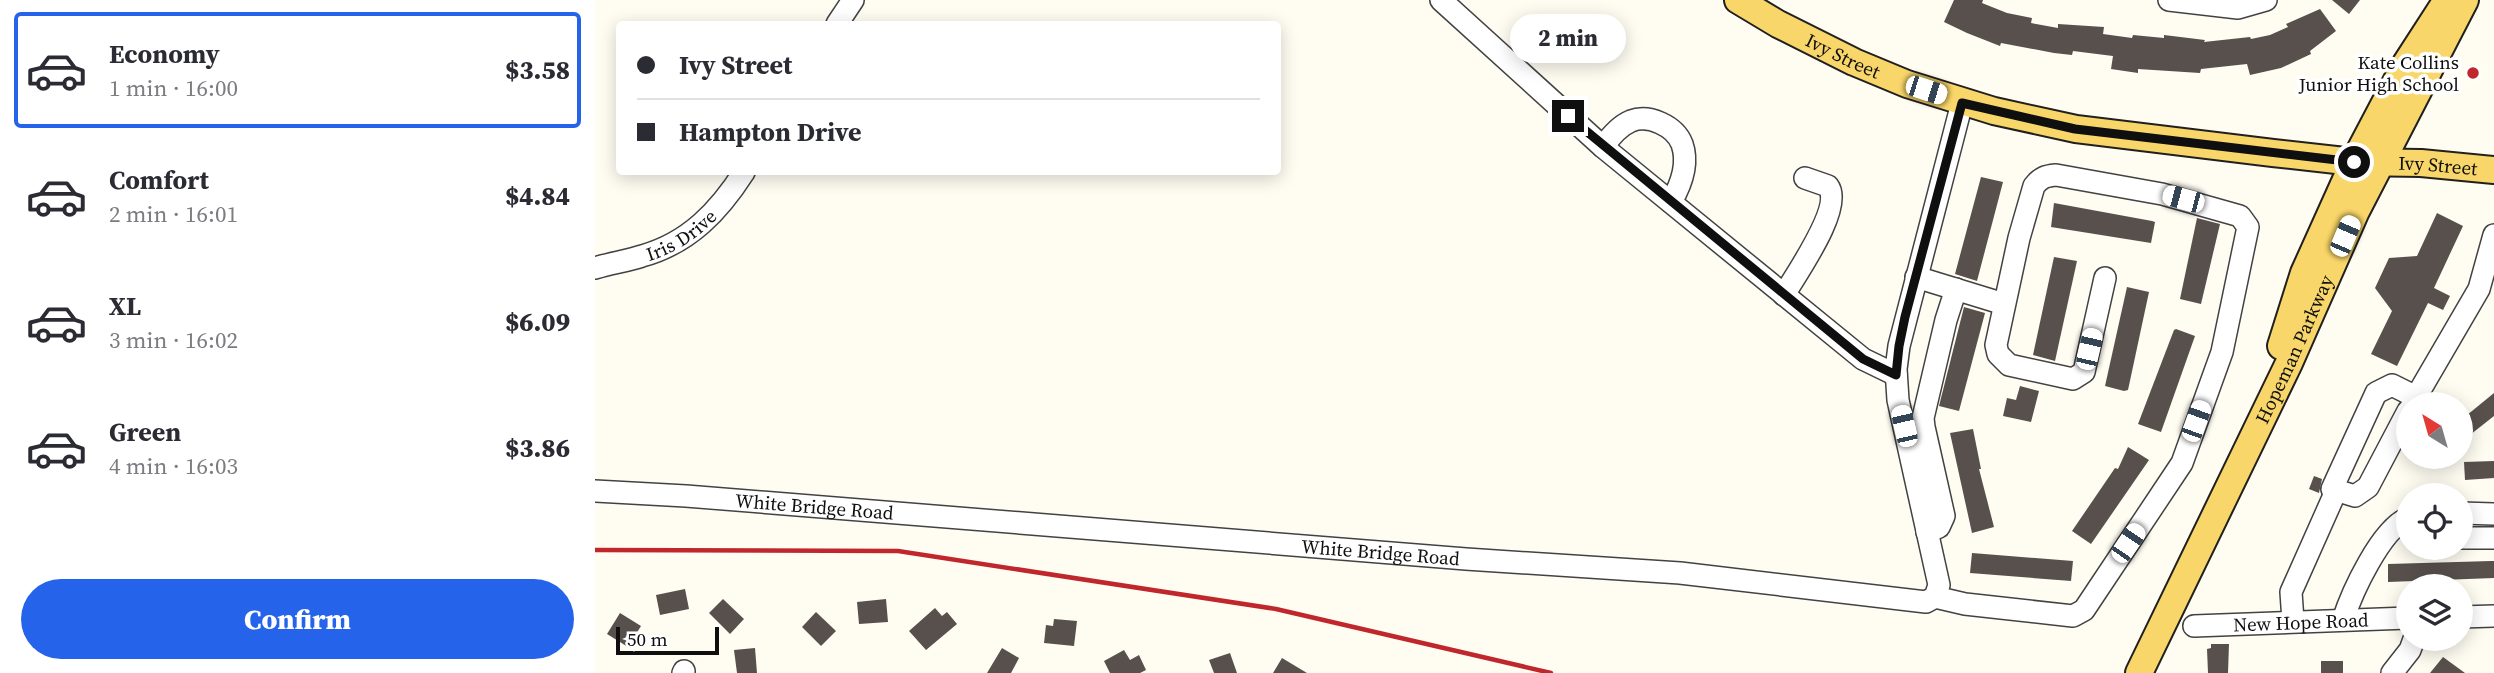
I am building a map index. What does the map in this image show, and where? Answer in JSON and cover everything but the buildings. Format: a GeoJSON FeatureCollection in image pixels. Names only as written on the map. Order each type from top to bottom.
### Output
{"type":"FeatureCollection","features":[{"type":"Feature","properties":{"kind":"main road","name":"Ivy Street"},"geometry":{"type":"LineString","coordinates":[[1738,0],[1778,24],[1854,62],[1907,84],[1962,103],[2075,129],[2354,162],[2494,170]]}},
{"type":"Feature","properties":{"kind":"main road","name":"Hopeman Parkway"},"geometry":{"type":"LineString","coordinates":[[2253,435],[2304,273],[2354,162],[2405,65],[2447,0]]}},
{"type":"Feature","properties":{"kind":"main road","name":"Hopeman Parkway"},"geometry":{"type":"LineString","coordinates":[[2139,673],[2289,363],[2356,211],[2465,0]]}},
{"type":"Feature","properties":{"kind":"street"},"geometry":{"type":"LineString","coordinates":[[840,21],[853,0]]}},
{"type":"Feature","properties":{"kind":"street"},"geometry":{"type":"LineString","coordinates":[[1441,0],[1603,147],[1863,359],[1896,375]]}},
{"type":"Feature","properties":{"kind":"street"},"geometry":{"type":"LineString","coordinates":[[2169,0],[2238,8],[2266,0]]}},
{"type":"Feature","properties":{"kind":"street"},"geometry":{"type":"LineString","coordinates":[[1935,597],[1939,584],[1898,400],[1896,375],[1899,346],[1962,103]]}},
{"type":"Feature","properties":{"kind":"street"},"geometry":{"type":"LineString","coordinates":[[1603,147],[1620,128],[1640,119],[1653,120],[1675,133],[1682,145],[1684,160],[1679,189],[1671,202]]}},
{"type":"Feature","properties":{"kind":"street","name":"Iris Drive"},"geometry":{"type":"LineString","coordinates":[[595,268],[656,252],[685,237],[716,211],[742,175]]}},
{"type":"Feature","properties":{"kind":"street","name":"White Bridge Road"},"geometry":{"type":"LineString","coordinates":[[595,491],[714,498],[1514,563],[1692,574],[1904,600],[1926,602],[1935,597],[1965,604],[2073,616],[2084,610],[2182,463],[2222,352],[2248,227],[2240,216],[2162,194],[2056,175],[2045,176],[2034,186],[2004,304]]}},
{"type":"Feature","properties":{"kind":"street"},"geometry":{"type":"LineString","coordinates":[[1784,295],[1820,234],[1833,196],[1828,186],[1805,178]]}},
{"type":"Feature","properties":{"kind":"street"},"geometry":{"type":"LineString","coordinates":[[2419,392],[2479,289],[2494,235]]}},
{"type":"Feature","properties":{"kind":"street"},"geometry":{"type":"LineString","coordinates":[[1916,277],[2004,304],[1996,345],[2001,359],[2009,365],[2073,379],[2084,372],[2105,278]]}},
{"type":"Feature","properties":{"kind":"street"},"geometry":{"type":"LineString","coordinates":[[1927,532],[1938,527],[1944,516],[1923,418],[1945,320],[1956,289]]}},
{"type":"Feature","properties":{"kind":"street"},"geometry":{"type":"LineString","coordinates":[[2396,434],[2368,487],[2355,496],[2332,489],[2376,393],[2392,385],[2399,392]]}},
{"type":"Feature","properties":{"kind":"street"},"geometry":{"type":"LineString","coordinates":[[2293,621],[2291,592],[2336,491]]}},
{"type":"Feature","properties":{"kind":"street"},"geometry":{"type":"LineString","coordinates":[[2473,513],[2494,514]]}},
{"type":"Feature","properties":{"kind":"street"},"geometry":{"type":"LineString","coordinates":[[2343,620],[2355,586],[2391,529],[2396,526]]}},
{"type":"Feature","properties":{"kind":"street"},"geometry":{"type":"LineString","coordinates":[[2473,538],[2494,537]]}},
{"type":"Feature","properties":{"kind":"street"},"geometry":{"type":"LineString","coordinates":[[2384,540],[2396,540]]}},
{"type":"Feature","properties":{"kind":"street"},"geometry":{"type":"LineString","coordinates":[[2473,617],[2494,616]]}},
{"type":"Feature","properties":{"kind":"street","name":"New Hope Road"},"geometry":{"type":"LineString","coordinates":[[2194,626],[2396,618]]}},
{"type":"Feature","properties":{"kind":"street"},"geometry":{"type":"LineString","coordinates":[[2392,673],[2409,651]]}},
{"type":"Feature","properties":{"kind":"railway"},"geometry":{"type":"LineString","coordinates":[[595,550],[898,551],[1276,609],[1551,673]]}},
{"type":"Feature","properties":{"kind":"place","name":"Kate Collins Junior High School"},"geometry":{"type":"Point","coordinates":[2473,73]}},
{"type":"Feature","properties":{"kind":"route"},"geometry":{"type":"LineString","coordinates":[[1568,116],[1863,359],[1896,375],[1905,317],[1962,103],[2075,129],[2354,162]]}}]}
